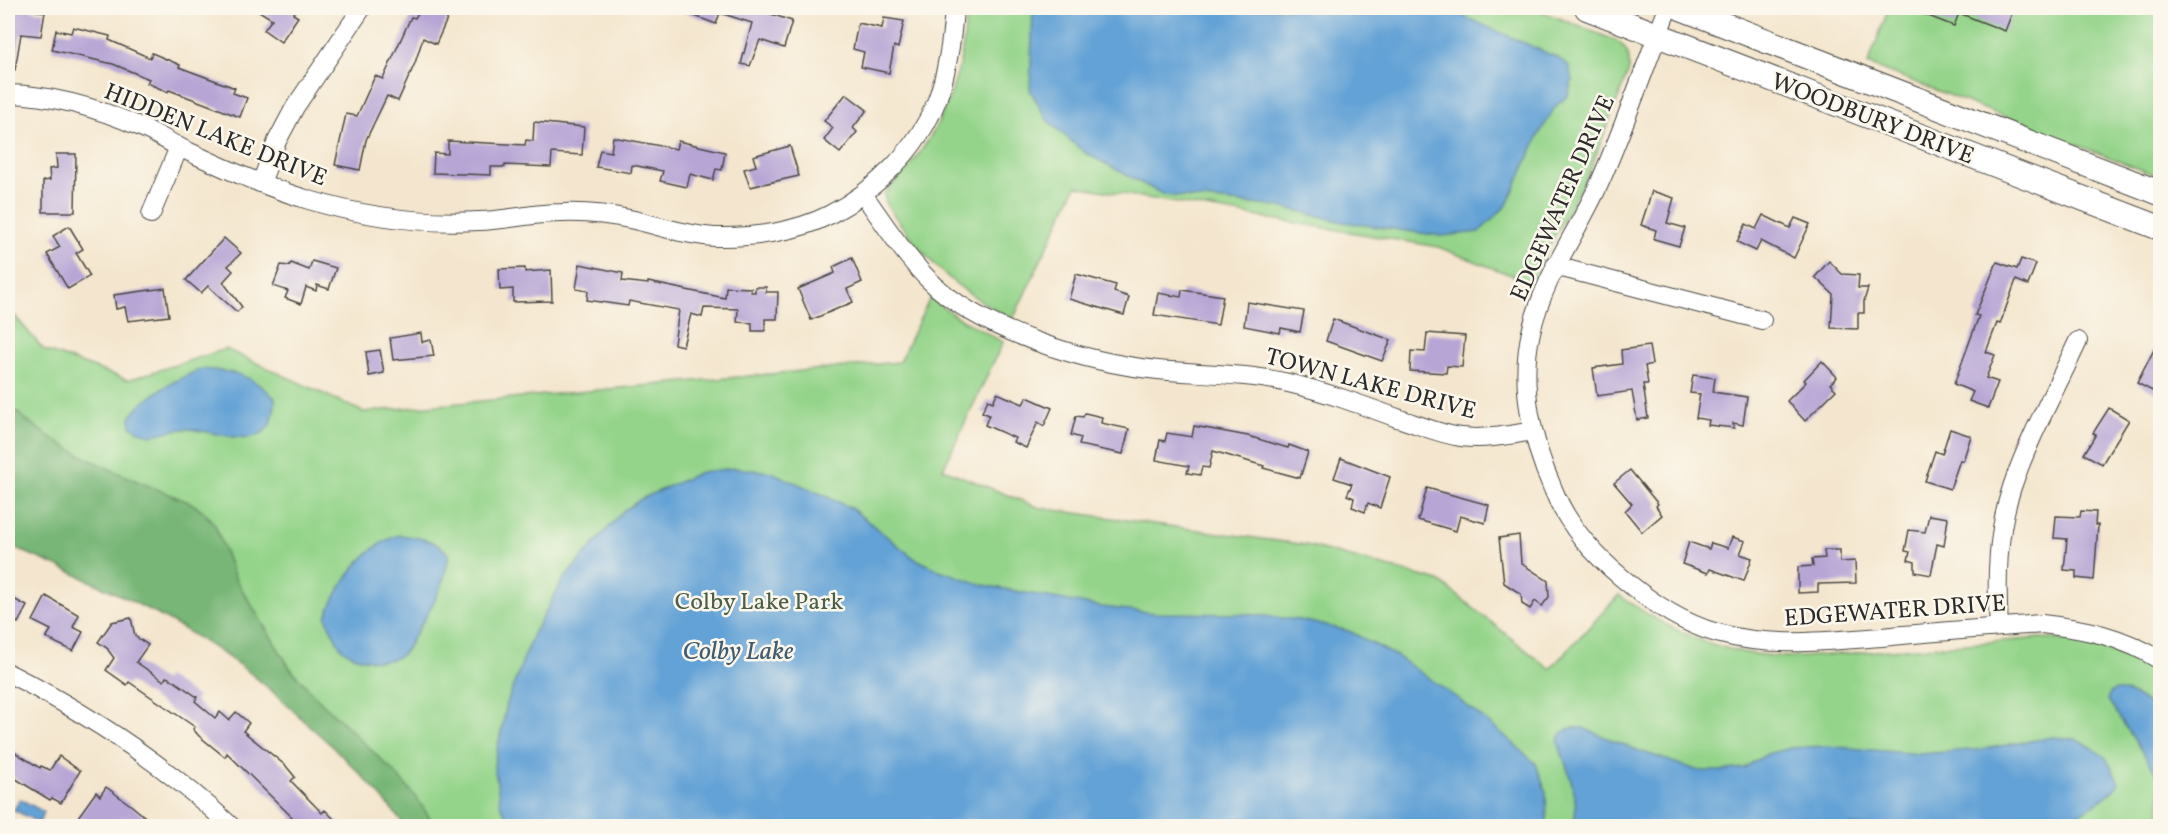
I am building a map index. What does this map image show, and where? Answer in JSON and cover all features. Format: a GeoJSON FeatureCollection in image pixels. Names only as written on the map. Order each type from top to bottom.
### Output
{"type":"FeatureCollection","features":[{"type":"Feature","properties":{"kind":"main road","name":"WOODBURY DRIVE"},"geometry":{"type":"LineString","coordinates":[[1587,8],[2160,228]]}},
{"type":"Feature","properties":{"kind":"main road","name":"WOODBURY DRIVE"},"geometry":{"type":"LineString","coordinates":[[1681,8],[2160,193]]}},
{"type":"Feature","properties":{"kind":"street"},"geometry":{"type":"LineString","coordinates":[[261,183],[277,141],[295,107],[362,8]]}},
{"type":"Feature","properties":{"kind":"street","name":"HIDDEN LAKE DRIVE"},"geometry":{"type":"LineString","coordinates":[[8,94],[32,94],[80,105],[142,127],[179,147],[261,183],[353,212],[394,219],[438,222],[482,221],[562,213],[593,214],[630,219],[714,237],[751,236],[790,229],[828,216],[863,194],[890,170],[906,152],[936,102],[946,70],[954,8]]}},
{"type":"Feature","properties":{"kind":"street","name":"EDGEWATER DRIVE"},"geometry":{"type":"LineString","coordinates":[[1668,8],[1599,183],[1555,266],[1541,298],[1530,334],[1527,371],[1533,431],[1542,465],[1557,500],[1579,535],[1607,566],[1642,595],[1678,618],[1717,633],[1754,640],[1800,644],[2042,624],[2079,628],[2115,637],[2160,660]]}},
{"type":"Feature","properties":{"kind":"street"},"geometry":{"type":"LineString","coordinates":[[151,214],[179,147]]}},
{"type":"Feature","properties":{"kind":"street","name":"TOWN LAKE DRIVE"},"geometry":{"type":"LineString","coordinates":[[863,194],[907,254],[930,280],[956,301],[985,319],[1035,340],[1085,357],[1121,366],[1245,375],[1281,381],[1461,437],[1488,438],[1533,431]]}},
{"type":"Feature","properties":{"kind":"street"},"geometry":{"type":"LineString","coordinates":[[1555,266],[1762,320]]}},
{"type":"Feature","properties":{"kind":"street"},"geometry":{"type":"LineString","coordinates":[[1998,627],[1996,588],[2003,520],[2022,460],[2078,341]]}},
{"type":"Feature","properties":{"kind":"street"},"geometry":{"type":"LineString","coordinates":[[8,673],[80,712],[145,755],[192,791],[231,826]]}},
{"type":"Feature","properties":{"kind":"green space"},"geometry":{"type":"Polygon","coordinates":[[[966,8],[1533,8],[1617,41],[1628,54],[1629,70],[1590,170],[1532,283],[1438,247],[1076,186],[1013,319],[965,291],[927,257],[894,216],[884,195],[922,150],[946,106],[961,59],[966,8]]]}},
{"type":"Feature","properties":{"kind":"green space"},"geometry":{"type":"Polygon","coordinates":[[[1889,8],[2160,8],[2160,177],[1868,64],[1889,8]]]}},
{"type":"Feature","properties":{"kind":"green space","name":"Colby Lake Park"},"geometry":{"type":"Polygon","coordinates":[[[930,298],[957,317],[1003,342],[943,469],[1040,508],[1306,545],[1439,581],[1550,669],[1619,595],[1683,633],[1705,642],[1751,654],[1802,657],[2041,638],[2072,641],[2103,649],[2133,660],[2160,676],[2160,826],[412,826],[384,786],[243,661],[8,532],[8,308],[44,350],[128,380],[226,349],[363,412],[899,362],[930,298]]]}},
{"type":"Feature","properties":{"kind":"green space"},"geometry":{"type":"Polygon","coordinates":[[[8,404],[28,421],[71,450],[202,510],[215,525],[235,578],[290,668],[312,693],[395,773],[416,797],[435,826],[405,826],[337,750],[278,696],[215,648],[128,599],[8,545],[8,404]]]}},
{"type":"Feature","properties":{"kind":"water"},"geometry":{"type":"Polygon","coordinates":[[[1033,8],[1445,8],[1558,58],[1569,66],[1572,81],[1568,95],[1555,107],[1538,137],[1507,205],[1479,232],[1442,236],[1343,222],[1281,207],[1164,195],[1085,153],[1047,120],[1030,90],[1033,8]]]}},
{"type":"Feature","properties":{"kind":"water"},"geometry":{"type":"Polygon","coordinates":[[[201,369],[241,375],[257,383],[275,398],[273,417],[267,429],[257,435],[232,437],[188,429],[154,435],[140,432],[131,426],[130,418],[152,395],[201,369]]]}},
{"type":"Feature","properties":{"kind":"water","name":"Colby Lake"},"geometry":{"type":"Polygon","coordinates":[[[735,468],[771,472],[851,508],[914,558],[939,570],[983,585],[1102,607],[1155,613],[1247,614],[1301,620],[1349,631],[1398,657],[1457,698],[1536,764],[1546,792],[1547,826],[513,826],[501,807],[494,765],[507,703],[532,636],[563,580],[622,512],[641,499],[701,472],[735,468]]]}},
{"type":"Feature","properties":{"kind":"water"},"geometry":{"type":"Polygon","coordinates":[[[400,535],[427,540],[444,550],[449,555],[444,577],[431,607],[403,654],[378,661],[360,658],[340,646],[326,617],[345,579],[354,567],[375,547],[400,535]]]}},
{"type":"Feature","properties":{"kind":"water"},"geometry":{"type":"Polygon","coordinates":[[[2115,690],[2139,698],[2160,713],[2160,779],[2108,700],[2110,693],[2115,690]]]}},
{"type":"Feature","properties":{"kind":"water"},"geometry":{"type":"Polygon","coordinates":[[[1570,728],[1583,728],[1634,749],[1699,771],[1744,768],[1767,754],[1790,748],[1825,746],[1920,754],[1984,749],[2053,737],[2075,739],[2106,758],[2119,782],[2103,799],[2064,826],[1573,826],[1576,804],[1558,741],[1562,733],[1570,728]]]}},
{"type":"Feature","properties":{"kind":"water"},"geometry":{"type":"Polygon","coordinates":[[[20,799],[44,812],[39,823],[14,810],[20,799]]]}},
{"type":"Feature","properties":{"kind":"building"},"geometry":{"type":"Polygon","coordinates":[[[13,8],[32,8],[32,10],[45,12],[41,36],[21,34],[15,70],[8,69],[8,24],[11,25],[13,8]]]}},
{"type":"Feature","properties":{"kind":"building"},"geometry":{"type":"Polygon","coordinates":[[[254,8],[298,8],[293,14],[298,17],[281,42],[264,30],[272,19],[254,8]]]}},
{"type":"Feature","properties":{"kind":"building"},"geometry":{"type":"Polygon","coordinates":[[[421,8],[452,8],[436,44],[423,38],[398,101],[387,96],[366,140],[360,170],[335,165],[346,114],[357,116],[375,76],[383,79],[411,17],[415,18],[421,8]]]}},
{"type":"Feature","properties":{"kind":"building"},"geometry":{"type":"Polygon","coordinates":[[[767,8],[765,12],[792,21],[784,48],[760,40],[750,66],[741,64],[752,23],[720,13],[716,24],[676,9],[767,8]]]}},
{"type":"Feature","properties":{"kind":"building"},"geometry":{"type":"Polygon","coordinates":[[[1908,8],[2014,8],[2005,31],[1959,13],[1954,26],[1908,8]]]}},
{"type":"Feature","properties":{"kind":"building"},"geometry":{"type":"Polygon","coordinates":[[[884,18],[904,21],[898,48],[894,46],[889,73],[861,67],[864,52],[853,49],[858,23],[882,28],[884,18]]]}},
{"type":"Feature","properties":{"kind":"building"},"geometry":{"type":"Polygon","coordinates":[[[73,27],[110,36],[109,40],[150,58],[152,53],[180,65],[179,67],[235,88],[233,93],[247,98],[240,117],[169,90],[168,92],[147,83],[149,79],[113,64],[52,50],[56,30],[71,33],[73,27]]]}},
{"type":"Feature","properties":{"kind":"building"},"geometry":{"type":"Polygon","coordinates":[[[846,94],[867,110],[853,128],[857,132],[840,153],[824,140],[833,128],[824,121],[846,94]]]}},
{"type":"Feature","properties":{"kind":"building"},"geometry":{"type":"Polygon","coordinates":[[[534,122],[584,127],[582,155],[552,153],[551,167],[505,165],[505,167],[491,167],[491,175],[433,173],[434,153],[448,154],[448,141],[525,145],[526,140],[533,141],[534,122]]]}},
{"type":"Feature","properties":{"kind":"building"},"geometry":{"type":"Polygon","coordinates":[[[613,137],[676,149],[678,141],[725,152],[722,170],[716,169],[713,180],[690,174],[687,187],[660,181],[663,171],[632,165],[631,173],[596,167],[600,150],[611,152],[613,137]]]}},
{"type":"Feature","properties":{"kind":"building"},"geometry":{"type":"Polygon","coordinates":[[[790,146],[799,176],[750,187],[744,169],[756,166],[753,156],[790,146]]]}},
{"type":"Feature","properties":{"kind":"building"},"geometry":{"type":"Polygon","coordinates":[[[56,154],[76,154],[75,212],[43,212],[43,181],[50,180],[49,169],[57,168],[56,154]]]}},
{"type":"Feature","properties":{"kind":"building"},"geometry":{"type":"Polygon","coordinates":[[[1652,191],[1674,198],[1667,223],[1685,228],[1679,246],[1654,239],[1656,230],[1641,225],[1652,191]]]}},
{"type":"Feature","properties":{"kind":"building"},"geometry":{"type":"Polygon","coordinates":[[[1763,215],[1790,228],[1795,218],[1810,224],[1794,258],[1761,241],[1756,251],[1737,242],[1746,224],[1756,229],[1763,215]]]}},
{"type":"Feature","properties":{"kind":"building"},"geometry":{"type":"Polygon","coordinates":[[[69,226],[83,249],[76,253],[90,276],[68,289],[47,254],[60,247],[53,236],[69,226]]]}},
{"type":"Feature","properties":{"kind":"building"},"geometry":{"type":"Polygon","coordinates":[[[224,238],[241,253],[228,266],[233,271],[223,282],[242,307],[237,312],[208,286],[201,293],[186,280],[224,238]]]}},
{"type":"Feature","properties":{"kind":"building"},"geometry":{"type":"Polygon","coordinates":[[[852,258],[862,282],[847,289],[853,302],[811,320],[798,289],[835,273],[833,267],[852,258]]]}},
{"type":"Feature","properties":{"kind":"building"},"geometry":{"type":"Polygon","coordinates":[[[2021,259],[2036,264],[2028,285],[2016,280],[2000,324],[1997,323],[1986,352],[1995,355],[1986,378],[1998,382],[1988,408],[1969,401],[1973,392],[1954,384],[1979,316],[1975,315],[1997,262],[2017,269],[2021,259]]]}},
{"type":"Feature","properties":{"kind":"building"},"geometry":{"type":"Polygon","coordinates":[[[312,261],[336,268],[329,289],[317,285],[316,291],[306,287],[301,304],[285,298],[288,291],[273,286],[281,265],[289,266],[291,263],[309,270],[312,261]]]}},
{"type":"Feature","properties":{"kind":"building"},"geometry":{"type":"Polygon","coordinates":[[[1829,261],[1842,274],[1859,275],[1858,288],[1868,288],[1864,301],[1864,313],[1858,313],[1858,329],[1831,328],[1833,294],[1815,277],[1829,261]]]}},
{"type":"Feature","properties":{"kind":"building"},"geometry":{"type":"Polygon","coordinates":[[[580,264],[623,273],[622,281],[648,284],[648,282],[725,298],[726,287],[751,288],[751,292],[755,292],[755,287],[766,287],[766,292],[778,292],[777,319],[765,319],[765,331],[752,331],[752,323],[737,322],[738,309],[704,308],[702,317],[691,314],[683,346],[674,344],[679,310],[629,301],[628,306],[587,300],[588,291],[576,289],[580,264]]]}},
{"type":"Feature","properties":{"kind":"building"},"geometry":{"type":"Polygon","coordinates":[[[525,268],[525,272],[551,270],[552,301],[513,302],[513,289],[500,290],[499,269],[525,268]]]}},
{"type":"Feature","properties":{"kind":"building"},"geometry":{"type":"Polygon","coordinates":[[[1076,274],[1116,285],[1114,292],[1129,297],[1124,315],[1069,299],[1076,274]]]}},
{"type":"Feature","properties":{"kind":"building"},"geometry":{"type":"Polygon","coordinates":[[[165,288],[169,316],[128,321],[125,307],[116,309],[114,295],[165,288]]]}},
{"type":"Feature","properties":{"kind":"building"},"geometry":{"type":"Polygon","coordinates":[[[1182,290],[1223,296],[1218,325],[1154,315],[1158,293],[1181,297],[1182,290]]]}},
{"type":"Feature","properties":{"kind":"building"},"geometry":{"type":"Polygon","coordinates":[[[1247,302],[1304,311],[1300,332],[1281,328],[1280,333],[1244,326],[1247,302]]]}},
{"type":"Feature","properties":{"kind":"building"},"geometry":{"type":"Polygon","coordinates":[[[1333,319],[1391,340],[1382,361],[1326,341],[1333,319]]]}},
{"type":"Feature","properties":{"kind":"building"},"geometry":{"type":"Polygon","coordinates":[[[421,333],[422,342],[431,340],[434,356],[393,360],[390,338],[421,333]]]}},
{"type":"Feature","properties":{"kind":"building"},"geometry":{"type":"Polygon","coordinates":[[[1427,333],[1465,336],[1462,367],[1447,366],[1446,373],[1410,371],[1411,351],[1425,352],[1427,333]]]}},
{"type":"Feature","properties":{"kind":"building"},"geometry":{"type":"Polygon","coordinates":[[[2160,338],[2160,395],[2137,383],[2160,338]]]}},
{"type":"Feature","properties":{"kind":"building"},"geometry":{"type":"Polygon","coordinates":[[[1649,346],[1652,364],[1645,366],[1648,384],[1643,384],[1648,418],[1637,420],[1632,391],[1597,396],[1593,368],[1622,364],[1621,350],[1649,346]]]}},
{"type":"Feature","properties":{"kind":"building"},"geometry":{"type":"Polygon","coordinates":[[[380,350],[384,373],[369,376],[366,352],[380,350]]]}},
{"type":"Feature","properties":{"kind":"building"},"geometry":{"type":"Polygon","coordinates":[[[1822,361],[1837,377],[1830,384],[1836,390],[1805,421],[1787,401],[1822,361]]]}},
{"type":"Feature","properties":{"kind":"building"},"geometry":{"type":"Polygon","coordinates":[[[1693,375],[1715,378],[1713,392],[1747,397],[1743,425],[1733,423],[1734,428],[1708,425],[1709,420],[1696,418],[1700,394],[1690,393],[1693,375]]]}},
{"type":"Feature","properties":{"kind":"building"},"geometry":{"type":"Polygon","coordinates":[[[997,393],[1023,404],[1027,397],[1052,408],[1044,426],[1038,422],[1026,448],[1013,442],[1015,438],[985,425],[989,415],[982,412],[988,400],[993,402],[997,393]]]}},
{"type":"Feature","properties":{"kind":"building"},"geometry":{"type":"Polygon","coordinates":[[[2109,408],[2129,420],[2102,464],[2084,454],[2096,434],[2093,433],[2109,408]]]}},
{"type":"Feature","properties":{"kind":"building"},"geometry":{"type":"Polygon","coordinates":[[[1085,413],[1102,417],[1101,423],[1129,429],[1123,454],[1079,445],[1081,438],[1071,435],[1076,416],[1083,417],[1085,413]]]}},
{"type":"Feature","properties":{"kind":"building"},"geometry":{"type":"Polygon","coordinates":[[[1194,426],[1248,436],[1288,448],[1289,445],[1308,452],[1300,478],[1213,451],[1209,468],[1202,467],[1200,475],[1187,473],[1189,466],[1156,460],[1160,440],[1165,441],[1167,433],[1192,437],[1194,426]]]}},
{"type":"Feature","properties":{"kind":"building"},"geometry":{"type":"Polygon","coordinates":[[[1950,429],[1971,436],[1950,489],[1925,481],[1935,451],[1942,454],[1950,429]]]}},
{"type":"Feature","properties":{"kind":"building"},"geometry":{"type":"Polygon","coordinates":[[[1341,458],[1390,477],[1380,508],[1368,503],[1365,512],[1352,507],[1354,498],[1347,495],[1352,484],[1334,478],[1341,458]]]}},
{"type":"Feature","properties":{"kind":"building"},"geometry":{"type":"Polygon","coordinates":[[[1630,470],[1658,504],[1656,506],[1662,515],[1642,532],[1625,511],[1632,504],[1614,483],[1630,470]]]}},
{"type":"Feature","properties":{"kind":"building"},"geometry":{"type":"Polygon","coordinates":[[[1427,488],[1489,505],[1485,523],[1460,516],[1456,531],[1418,520],[1427,488]]]}},
{"type":"Feature","properties":{"kind":"building"},"geometry":{"type":"Polygon","coordinates":[[[2081,511],[2096,512],[2095,525],[2098,525],[2094,580],[2076,578],[2076,571],[2064,570],[2067,539],[2054,538],[2056,516],[2080,517],[2081,511]]]}},
{"type":"Feature","properties":{"kind":"building"},"geometry":{"type":"Polygon","coordinates":[[[1929,515],[1948,518],[1944,546],[1937,544],[1931,575],[1915,572],[1915,562],[1908,560],[1910,552],[1905,551],[1909,530],[1925,532],[1929,515]]]}},
{"type":"Feature","properties":{"kind":"building"},"geometry":{"type":"Polygon","coordinates":[[[1519,535],[1521,563],[1548,581],[1549,597],[1542,606],[1535,601],[1530,609],[1522,604],[1521,594],[1504,583],[1499,538],[1519,535]]]}},
{"type":"Feature","properties":{"kind":"building"},"geometry":{"type":"Polygon","coordinates":[[[1732,537],[1745,541],[1740,554],[1752,558],[1744,581],[1710,569],[1708,573],[1682,564],[1689,542],[1709,549],[1711,543],[1728,548],[1732,537]]]}},
{"type":"Feature","properties":{"kind":"building"},"geometry":{"type":"Polygon","coordinates":[[[1824,550],[1840,550],[1840,562],[1855,561],[1856,583],[1818,584],[1818,592],[1798,593],[1798,567],[1813,566],[1812,559],[1825,558],[1824,550]]]}},
{"type":"Feature","properties":{"kind":"building"},"geometry":{"type":"Polygon","coordinates":[[[8,596],[27,606],[18,623],[8,617],[8,596]]]}},
{"type":"Feature","properties":{"kind":"building"},"geometry":{"type":"Polygon","coordinates":[[[46,596],[79,615],[73,627],[83,632],[73,651],[46,638],[51,630],[33,621],[46,596]]]}},
{"type":"Feature","properties":{"kind":"building"},"geometry":{"type":"Polygon","coordinates":[[[131,618],[135,636],[148,645],[136,662],[164,681],[166,677],[171,679],[197,697],[195,701],[215,718],[220,712],[229,720],[236,712],[249,723],[243,731],[286,766],[295,777],[291,781],[322,813],[325,810],[341,826],[287,826],[294,819],[227,753],[225,757],[199,736],[193,729],[195,727],[129,682],[127,685],[106,670],[114,658],[108,649],[98,642],[112,622],[131,618]]]}},
{"type":"Feature","properties":{"kind":"building"},"geometry":{"type":"Polygon","coordinates":[[[8,748],[40,768],[41,766],[50,770],[59,756],[80,771],[61,803],[52,798],[50,800],[8,774],[8,748]]]}},
{"type":"Feature","properties":{"kind":"building"},"geometry":{"type":"Polygon","coordinates":[[[106,787],[156,826],[92,826],[78,817],[96,792],[100,796],[106,787]]]}}]}
